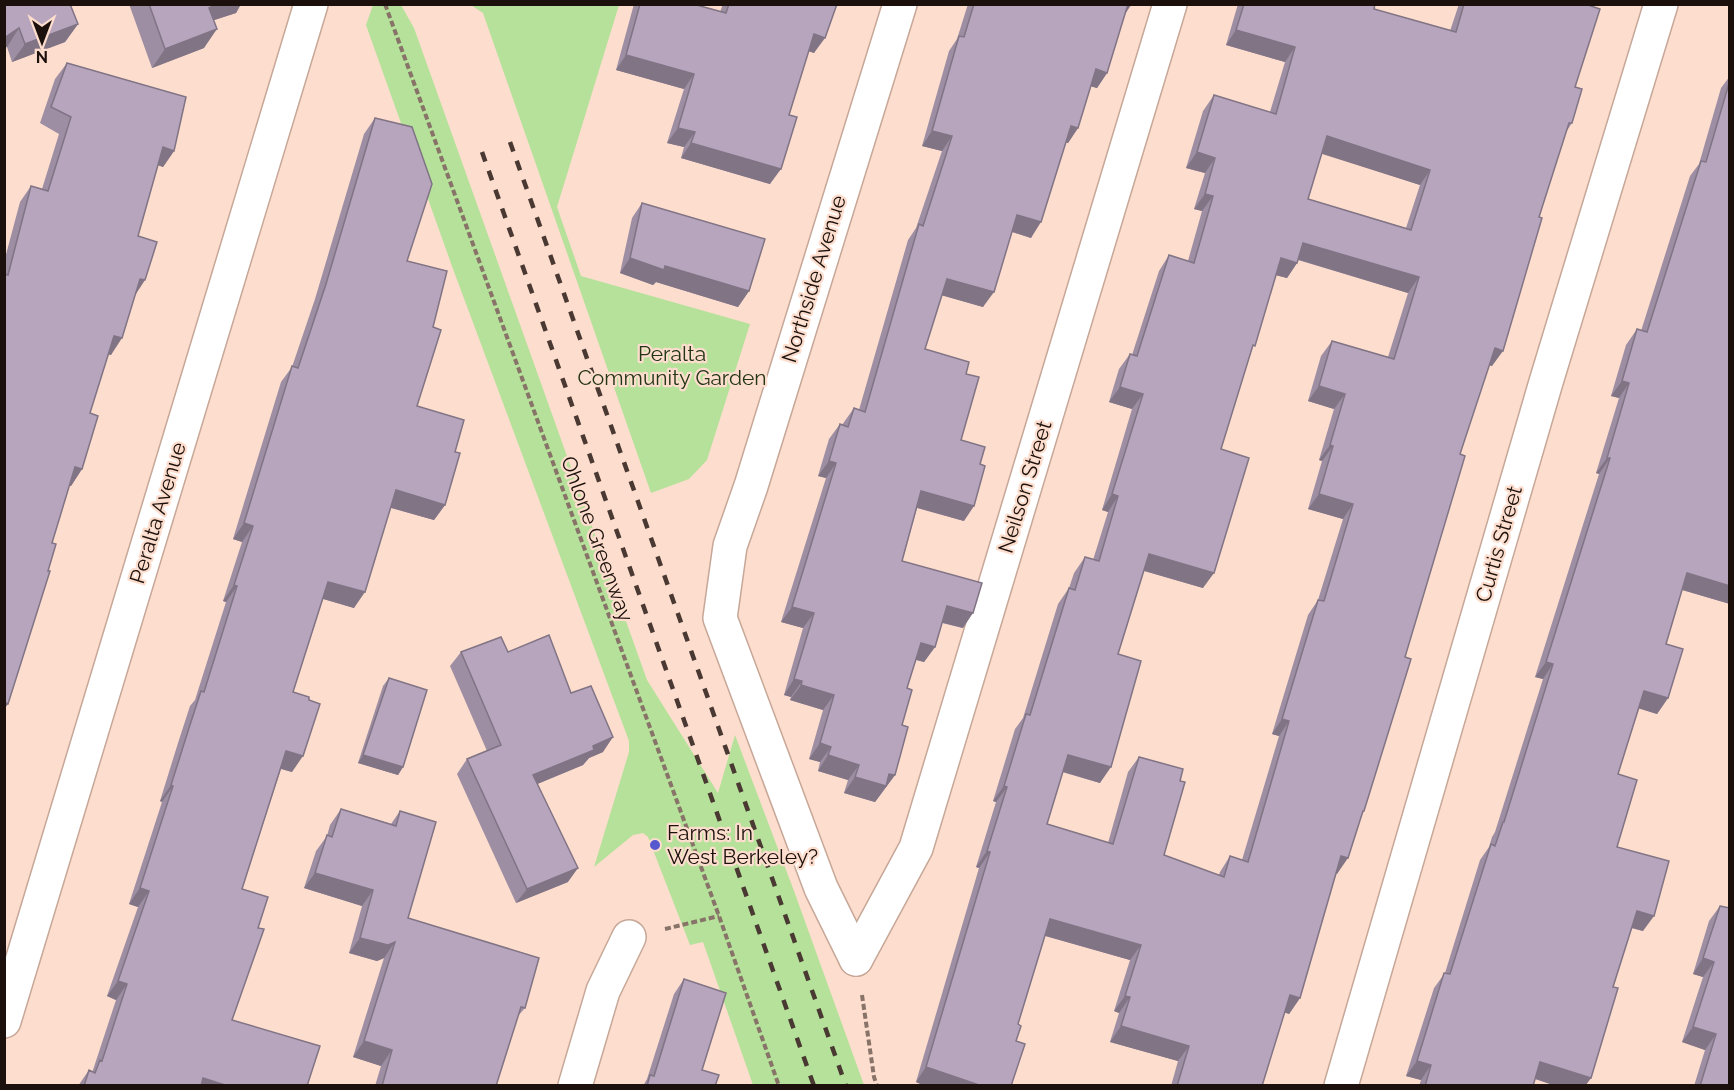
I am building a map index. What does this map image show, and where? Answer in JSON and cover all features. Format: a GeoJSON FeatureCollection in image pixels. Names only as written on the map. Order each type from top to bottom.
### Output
{"type":"FeatureCollection","features":[{"type":"Feature","properties":{"kind":"street","name":"Peralta Avenue"},"geometry":{"type":"LineString","coordinates":[[4,1021],[311,4]]}},
{"type":"Feature","properties":{"kind":"street","name":"Northside Avenue"},"geometry":{"type":"LineString","coordinates":[[856,959],[821,888],[720,618],[730,546],[751,486],[900,4]]}},
{"type":"Feature","properties":{"kind":"street","name":"Neilson Street"},"geometry":{"type":"LineString","coordinates":[[856,959],[916,848],[1170,4]]}},
{"type":"Feature","properties":{"kind":"street","name":"Curtis Street"},"geometry":{"type":"LineString","coordinates":[[1341,1086],[1546,382],[1661,4]]}},
{"type":"Feature","properties":{"kind":"street"},"geometry":{"type":"LineString","coordinates":[[575,1086],[603,992],[629,937]]}},
{"type":"Feature","properties":{"kind":"path","name":"Ohlone Greenway"},"geometry":{"type":"LineString","coordinates":[[385,4],[779,1086]]}},
{"type":"Feature","properties":{"kind":"path"},"geometry":{"type":"LineString","coordinates":[[629,937],[719,916]]}},
{"type":"Feature","properties":{"kind":"path"},"geometry":{"type":"LineString","coordinates":[[856,959],[877,1086]]}},
{"type":"Feature","properties":{"kind":"green space"},"geometry":{"type":"Polygon","coordinates":[[[373,5],[401,5],[414,28],[647,680],[718,793],[735,735],[864,1085],[753,1085],[703,942],[690,945],[648,837],[643,833],[633,835],[594,867],[629,752],[629,741],[453,269],[366,25],[373,5]]]}},
{"type":"Feature","properties":{"kind":"green space","name":"Peralta Community Garden"},"geometry":{"type":"Polygon","coordinates":[[[471,5],[619,5],[557,207],[581,276],[750,324],[707,460],[689,479],[651,493],[483,13],[471,5]]]}},
{"type":"Feature","properties":{"kind":"building"},"geometry":{"type":"Polygon","coordinates":[[[4,4],[70,4],[78,24],[25,44],[19,28],[4,38],[4,4]]]}},
{"type":"Feature","properties":{"kind":"building"},"geometry":{"type":"Polygon","coordinates":[[[149,4],[218,4],[209,8],[217,29],[165,49],[149,4]]]}},
{"type":"Feature","properties":{"kind":"building"},"geometry":{"type":"Polygon","coordinates":[[[640,4],[693,4],[726,13],[729,4],[837,4],[825,38],[814,34],[789,115],[797,117],[781,169],[691,143],[695,132],[678,128],[694,74],[626,55],[640,4]]]}},
{"type":"Feature","properties":{"kind":"building"},"geometry":{"type":"Polygon","coordinates":[[[974,4],[1128,4],[1107,73],[1096,69],[1078,128],[1071,126],[1041,222],[1017,215],[994,292],[947,279],[925,349],[969,362],[966,374],[979,377],[961,440],[985,447],[980,464],[985,466],[974,506],[921,491],[902,561],[982,583],[973,613],[947,606],[935,647],[921,643],[907,688],[912,690],[902,725],[908,727],[895,775],[889,774],[886,786],[855,777],[859,765],[828,755],[831,747],[820,743],[834,695],[801,685],[802,681],[794,679],[814,613],[792,607],[836,463],[829,461],[840,424],[848,427],[854,408],[865,412],[919,224],[923,226],[952,136],[932,131],[959,36],[964,37],[974,4]]]}},
{"type":"Feature","properties":{"kind":"building"},"geometry":{"type":"Polygon","coordinates":[[[1244,4],[1375,4],[1374,9],[1456,32],[1464,4],[1585,4],[1600,9],[1575,87],[1582,89],[1539,217],[1542,218],[1503,351],[1495,348],[1460,454],[1465,456],[1405,657],[1411,659],[1364,811],[1348,858],[1341,856],[1300,998],[1290,995],[1262,1086],[1177,1086],[1189,1046],[1121,1026],[1130,997],[1125,996],[1141,945],[1050,919],[1018,1024],[1021,1026],[1016,1041],[1025,1044],[1011,1086],[982,1086],[926,1067],[990,852],[987,851],[1026,714],[1030,715],[1069,588],[1075,590],[1085,557],[1099,561],[1118,496],[1112,494],[1143,394],[1120,387],[1130,354],[1137,356],[1169,255],[1194,263],[1213,196],[1205,194],[1215,158],[1197,152],[1214,95],[1276,114],[1295,47],[1236,30],[1244,4]],[[1327,136],[1308,199],[1411,230],[1430,170],[1327,136]],[[1303,243],[1297,263],[1281,258],[1221,449],[1249,458],[1214,573],[1149,554],[1118,654],[1141,661],[1111,767],[1068,755],[1047,824],[1113,844],[1139,757],[1183,769],[1180,781],[1185,782],[1164,855],[1224,877],[1230,856],[1248,862],[1289,721],[1282,719],[1318,600],[1324,601],[1353,504],[1319,494],[1345,394],[1319,386],[1332,341],[1394,359],[1419,277],[1303,243]]]}},
{"type":"Feature","properties":{"kind":"building"},"geometry":{"type":"Polygon","coordinates":[[[67,63],[186,97],[174,151],[163,147],[138,236],[157,242],[145,280],[140,279],[122,338],[114,336],[90,413],[98,416],[82,469],[75,467],[52,543],[56,544],[48,571],[50,571],[8,704],[4,702],[4,274],[8,275],[31,186],[48,191],[71,117],[51,107],[67,63]]]}},
{"type":"Feature","properties":{"kind":"building"},"geometry":{"type":"Polygon","coordinates":[[[1730,80],[1730,586],[1687,573],[1666,644],[1683,649],[1668,698],[1644,691],[1618,774],[1637,780],[1617,847],[1669,861],[1654,916],[1637,911],[1613,987],[1618,988],[1591,1078],[1540,1062],[1533,1086],[1425,1086],[1431,1065],[1417,1061],[1444,973],[1450,974],[1491,844],[1495,846],[1504,822],[1553,664],[1546,662],[1610,458],[1607,458],[1629,383],[1622,381],[1637,329],[1647,332],[1701,161],[1706,162],[1730,80]]]}},
{"type":"Feature","properties":{"kind":"building"},"geometry":{"type":"Polygon","coordinates":[[[375,118],[412,127],[432,184],[407,261],[447,271],[433,327],[441,330],[417,406],[464,420],[455,452],[460,453],[445,505],[396,490],[365,592],[328,582],[293,692],[309,697],[309,700],[320,704],[303,756],[286,751],[242,889],[268,897],[258,928],[264,929],[232,1020],[320,1046],[307,1086],[228,1086],[203,1078],[201,1086],[84,1086],[89,1070],[95,1073],[100,1060],[102,1061],[127,984],[118,981],[149,891],[140,888],[189,728],[201,691],[204,692],[237,586],[234,585],[253,526],[244,523],[292,366],[298,368],[326,284],[375,118]]]}},
{"type":"Feature","properties":{"kind":"building"},"geometry":{"type":"Polygon","coordinates":[[[642,203],[765,239],[749,291],[665,266],[664,270],[630,258],[642,203]]]}},
{"type":"Feature","properties":{"kind":"building"},"geometry":{"type":"Polygon","coordinates":[[[549,635],[571,693],[591,686],[613,737],[593,746],[594,750],[533,775],[578,868],[527,889],[467,759],[501,745],[461,652],[501,637],[508,652],[549,635]]]}},
{"type":"Feature","properties":{"kind":"building"},"geometry":{"type":"Polygon","coordinates":[[[389,678],[427,690],[403,767],[363,755],[389,678]]]}},
{"type":"Feature","properties":{"kind":"building"},"geometry":{"type":"Polygon","coordinates":[[[341,809],[396,826],[400,811],[436,822],[408,918],[539,958],[525,1008],[521,1007],[496,1086],[382,1086],[392,1050],[364,1041],[395,942],[388,945],[360,938],[373,890],[315,873],[327,835],[332,837],[341,809]]]}},
{"type":"Feature","properties":{"kind":"building"},"geometry":{"type":"Polygon","coordinates":[[[1720,906],[1730,908],[1730,1086],[1700,1086],[1716,1034],[1693,1027],[1714,962],[1703,958],[1720,906]]]}},
{"type":"Feature","properties":{"kind":"building"},"geometry":{"type":"Polygon","coordinates":[[[684,979],[726,993],[702,1070],[719,1075],[715,1086],[647,1086],[650,1075],[654,1076],[684,979]]]}},
{"type":"Feature","properties":{"kind":"railway"},"geometry":{"type":"LineString","coordinates":[[510,142],[846,1086]]}},
{"type":"Feature","properties":{"kind":"railway"},"geometry":{"type":"LineString","coordinates":[[482,152],[814,1086]]}},
{"type":"Feature","properties":{"kind":"place","name":"Farms: In West Berkeley?"},"geometry":{"type":"Point","coordinates":[655,845]}}]}
